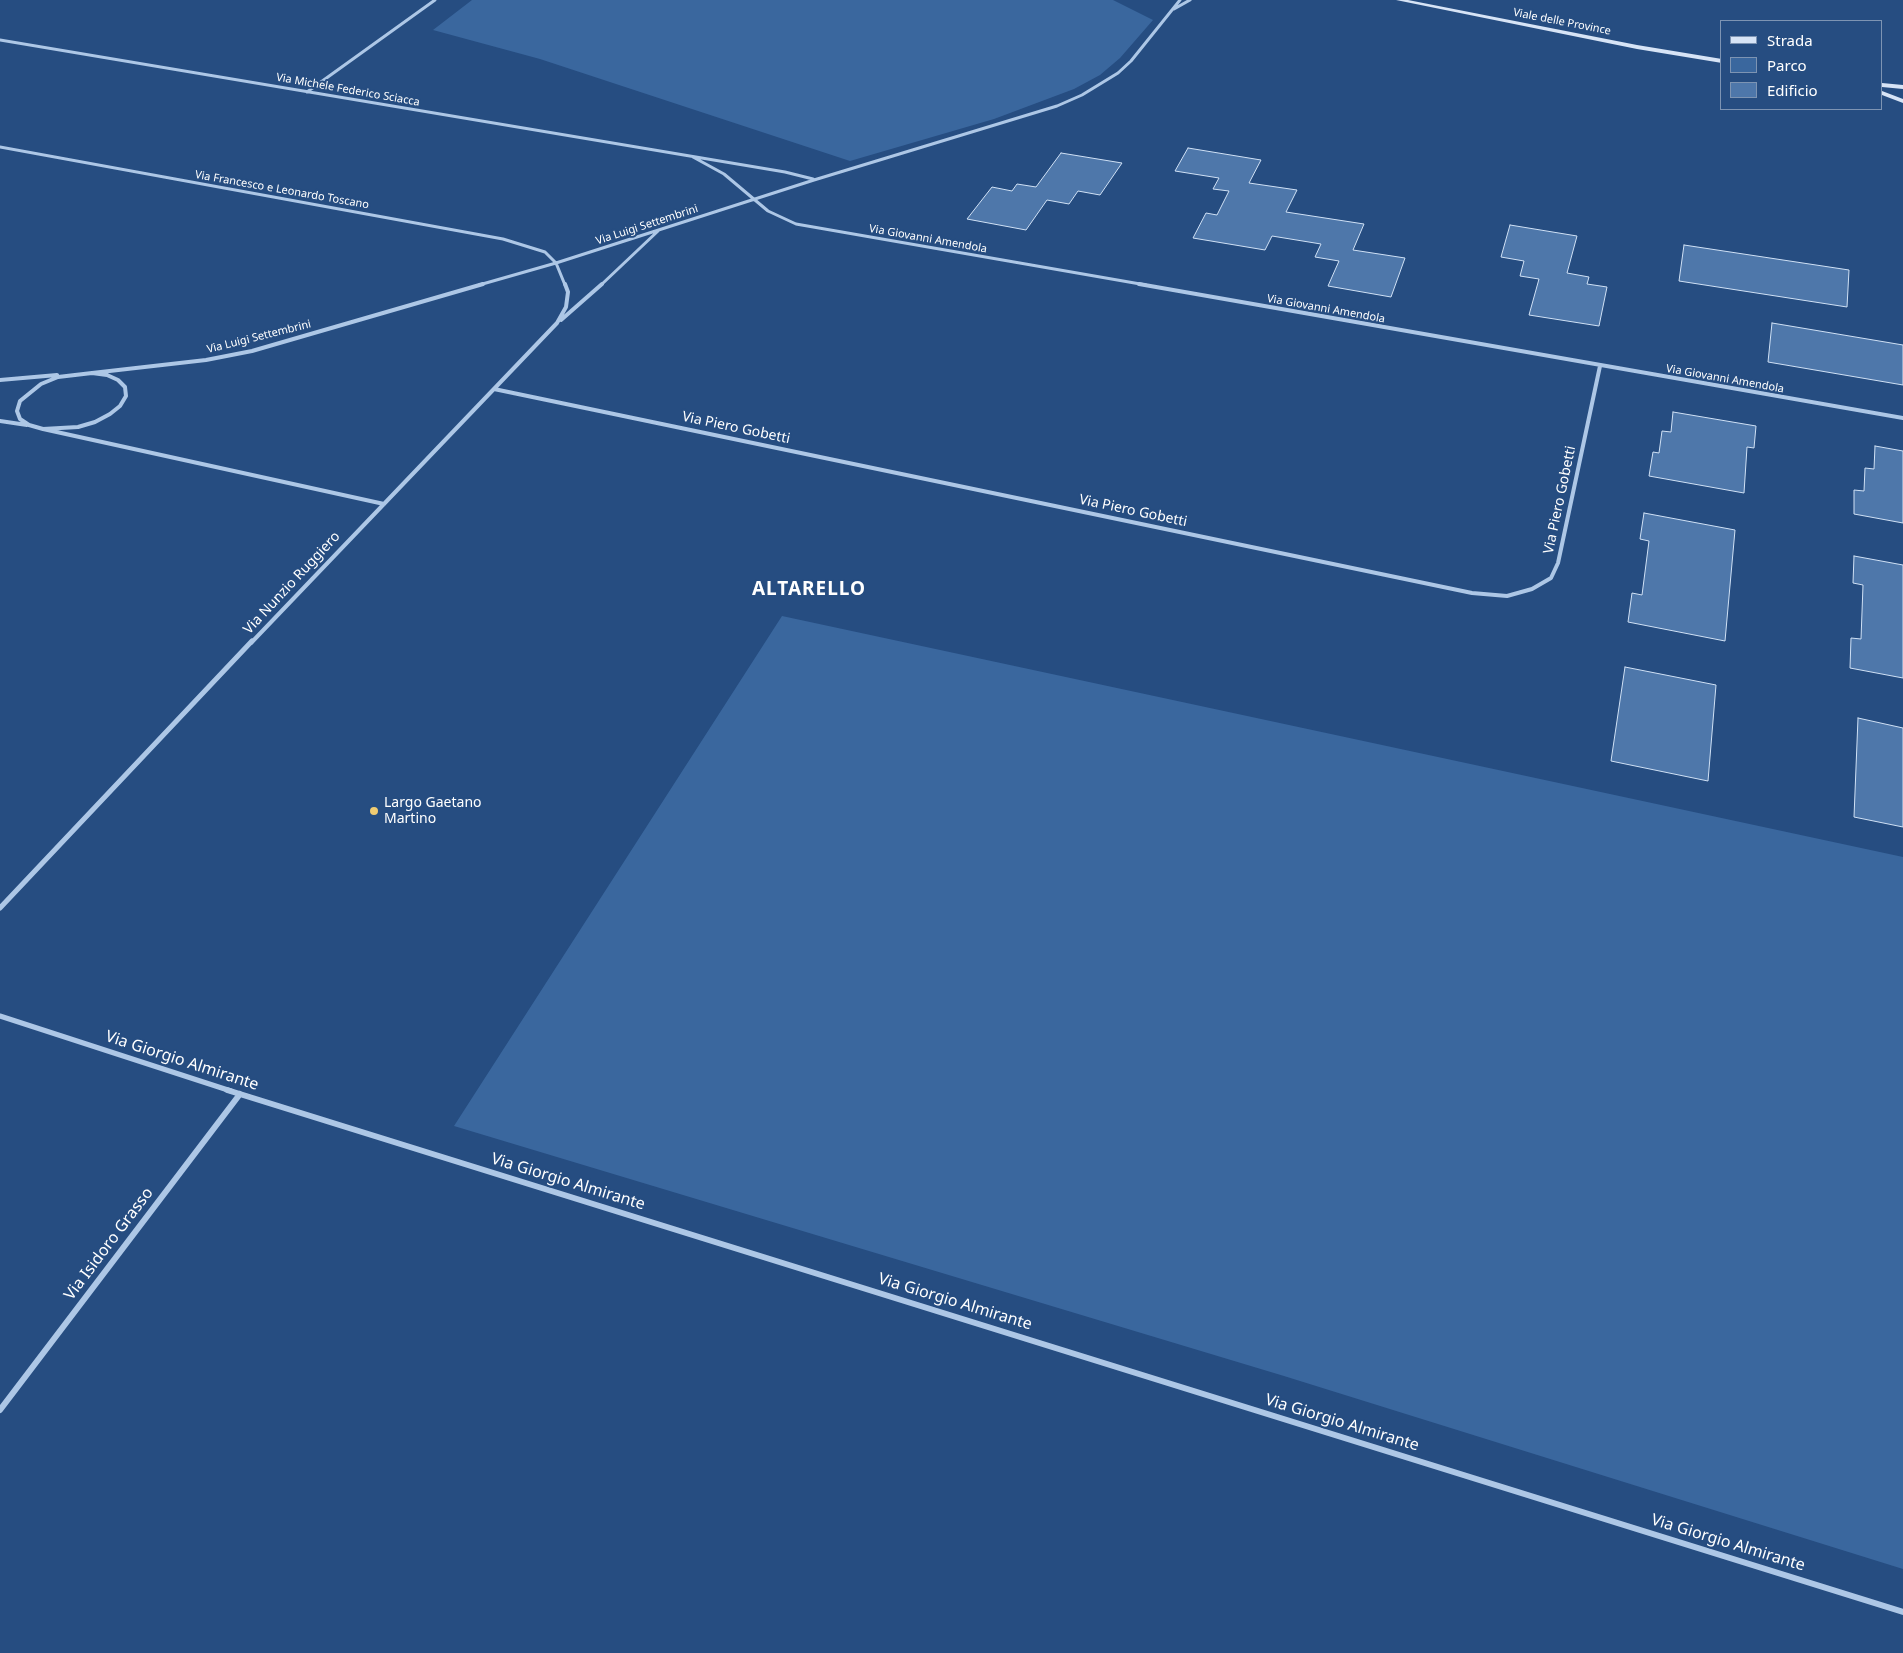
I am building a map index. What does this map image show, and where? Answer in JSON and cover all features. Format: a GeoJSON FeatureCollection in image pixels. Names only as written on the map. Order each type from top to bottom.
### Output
{"type":"FeatureCollection","features":[{"type":"Feature","properties":{"kind":"street"},"geometry":{"type":"LineString","coordinates":[[307,92],[436,0]]}},
{"type":"Feature","properties":{"kind":"street","name":"Via Luigi Settembrini"},"geometry":{"type":"LineString","coordinates":[[92,373],[206,360],[252,351],[556,263],[814,180],[1022,118],[1082,96],[1106,82],[1132,61],[1180,0]]}},
{"type":"Feature","properties":{"kind":"street"},"geometry":{"type":"LineString","coordinates":[[1170,12],[1190,0]]}},
{"type":"Feature","properties":{"kind":"street","name":"Viale delle Province"},"geometry":{"type":"LineString","coordinates":[[1399,0],[1637,47],[1720,61]]}},
{"type":"Feature","properties":{"kind":"street","name":"Via Michele Federico Sciacca"},"geometry":{"type":"LineString","coordinates":[[0,40],[785,172],[814,180]]}},
{"type":"Feature","properties":{"kind":"street"},"geometry":{"type":"LineString","coordinates":[[1883,85],[1903,88]]}},
{"type":"Feature","properties":{"kind":"street"},"geometry":{"type":"LineString","coordinates":[[1883,93],[1903,101]]}},
{"type":"Feature","properties":{"kind":"street","name":"Via Francesco e Leonardo Toscano"},"geometry":{"type":"LineString","coordinates":[[0,147],[503,240],[545,252],[556,263]]}},
{"type":"Feature","properties":{"kind":"street","name":"Via Giovanni Amendola"},"geometry":{"type":"LineString","coordinates":[[693,157],[724,174],[768,211],[786,220],[806,226],[1903,418]]}},
{"type":"Feature","properties":{"kind":"street"},"geometry":{"type":"LineString","coordinates":[[557,323],[592,294],[659,230]]}},
{"type":"Feature","properties":{"kind":"street","name":"Via Nunzio Ruggiero"},"geometry":{"type":"LineString","coordinates":[[0,908],[557,323],[566,307],[568,292],[556,263]]}},
{"type":"Feature","properties":{"kind":"street","name":"Via Piero Gobetti"},"geometry":{"type":"LineString","coordinates":[[494,389],[1472,593],[1507,596],[1532,589],[1550,578],[1558,563],[1600,366]]}},
{"type":"Feature","properties":{"kind":"street"},"geometry":{"type":"LineString","coordinates":[[0,380],[92,373],[107,375],[118,380],[125,387],[126,396],[120,406],[95,422],[78,428],[43,429]]}},
{"type":"Feature","properties":{"kind":"street"},"geometry":{"type":"LineString","coordinates":[[29,425],[20,419],[17,410],[24,396],[42,384],[58,377],[75,374]]}},
{"type":"Feature","properties":{"kind":"street"},"geometry":{"type":"LineString","coordinates":[[0,421],[29,425],[384,504]]}},
{"type":"Feature","properties":{"kind":"street","name":"Via Giorgio Almirante"},"geometry":{"type":"LineString","coordinates":[[0,1016],[240,1094],[1903,1612]]}},
{"type":"Feature","properties":{"kind":"street","name":"Via Isidoro Grasso"},"geometry":{"type":"LineString","coordinates":[[0,1410],[240,1094]]}},
{"type":"Feature","properties":{"kind":"green space"},"geometry":{"type":"Polygon","coordinates":[[[472,0],[1113,0],[1153,20],[1120,58],[1100,75],[1074,89],[994,119],[850,161],[540,59],[433,30],[472,0]]]}},
{"type":"Feature","properties":{"kind":"green space"},"geometry":{"type":"Polygon","coordinates":[[[782,616],[1903,857],[1903,1569],[1284,1376],[454,1126],[782,616]]]}},
{"type":"Feature","properties":{"kind":"building"},"geometry":{"type":"Polygon","coordinates":[[[1188,148],[1261,160],[1249,183],[1297,190],[1286,212],[1364,224],[1353,250],[1405,258],[1391,297],[1328,286],[1339,261],[1315,257],[1321,244],[1272,236],[1265,250],[1193,238],[1206,213],[1217,215],[1229,191],[1213,189],[1219,178],[1175,171],[1188,148]]]}},
{"type":"Feature","properties":{"kind":"building"},"geometry":{"type":"Polygon","coordinates":[[[1061,153],[1122,163],[1100,195],[1078,191],[1069,204],[1047,200],[1026,230],[967,219],[992,187],[1012,191],[1017,184],[1036,187],[1061,153]]]}},
{"type":"Feature","properties":{"kind":"building"},"geometry":{"type":"Polygon","coordinates":[[[1510,225],[1577,236],[1567,273],[1589,277],[1587,284],[1607,287],[1599,326],[1529,315],[1539,279],[1520,276],[1524,261],[1501,257],[1510,225]]]}},
{"type":"Feature","properties":{"kind":"building"},"geometry":{"type":"Polygon","coordinates":[[[1684,245],[1849,270],[1847,307],[1679,281],[1684,245]]]}},
{"type":"Feature","properties":{"kind":"building"},"geometry":{"type":"Polygon","coordinates":[[[1772,323],[1903,345],[1903,385],[1768,362],[1772,323]]]}},
{"type":"Feature","properties":{"kind":"building"},"geometry":{"type":"Polygon","coordinates":[[[1673,412],[1756,426],[1754,448],[1747,447],[1744,493],[1649,476],[1653,452],[1659,453],[1662,431],[1671,432],[1673,412]]]}},
{"type":"Feature","properties":{"kind":"building"},"geometry":{"type":"Polygon","coordinates":[[[1875,446],[1903,451],[1903,523],[1854,514],[1854,490],[1864,491],[1865,468],[1874,469],[1875,446]]]}},
{"type":"Feature","properties":{"kind":"building"},"geometry":{"type":"Polygon","coordinates":[[[1644,513],[1735,530],[1725,641],[1628,622],[1632,593],[1642,595],[1649,541],[1640,539],[1644,513]]]}},
{"type":"Feature","properties":{"kind":"building"},"geometry":{"type":"Polygon","coordinates":[[[1854,556],[1903,565],[1903,678],[1850,668],[1851,638],[1861,639],[1863,585],[1853,583],[1854,556]]]}},
{"type":"Feature","properties":{"kind":"building"},"geometry":{"type":"Polygon","coordinates":[[[1625,667],[1716,685],[1708,781],[1611,761],[1625,667]]]}},
{"type":"Feature","properties":{"kind":"building"},"geometry":{"type":"Polygon","coordinates":[[[1858,718],[1903,728],[1903,827],[1854,817],[1858,718]]]}},
{"type":"Feature","properties":{"kind":"place","name":"Largo Gaetano Martino"},"geometry":{"type":"Point","coordinates":[374,811]}},
{"type":"Feature","properties":{"kind":"district","name":"ALTARELLO"},"geometry":{"type":"Point","coordinates":[809,590]}}]}
